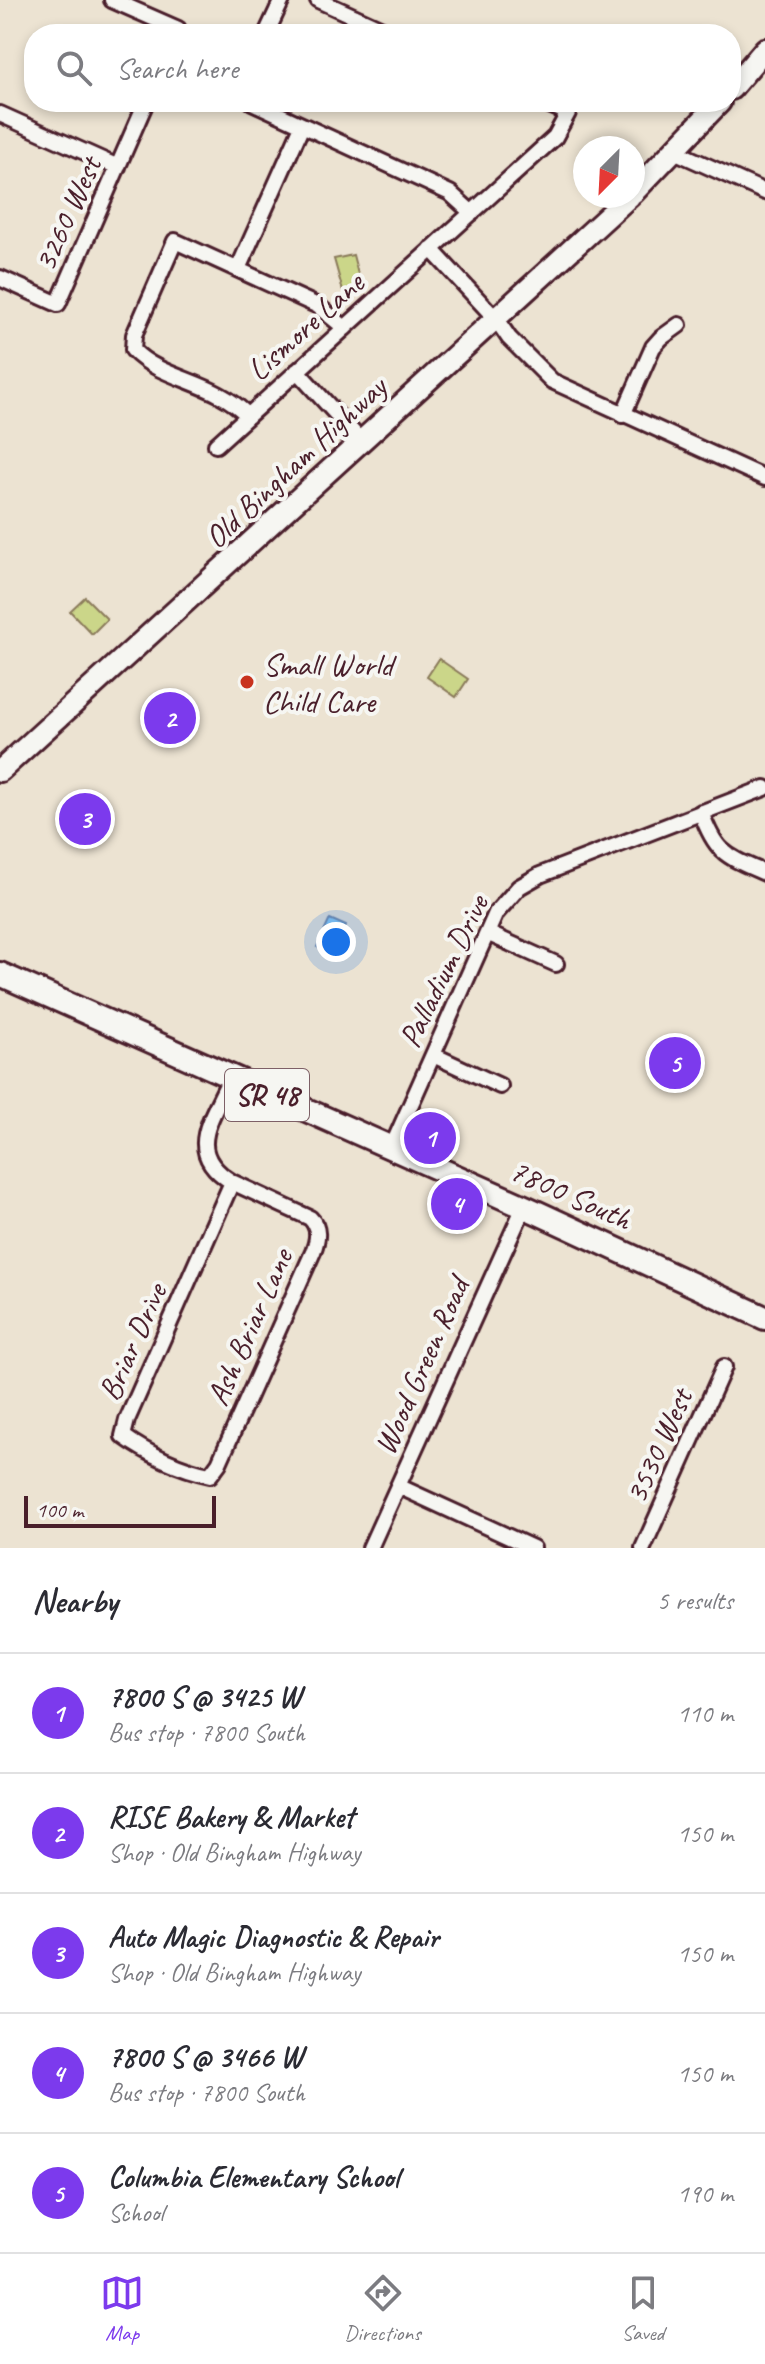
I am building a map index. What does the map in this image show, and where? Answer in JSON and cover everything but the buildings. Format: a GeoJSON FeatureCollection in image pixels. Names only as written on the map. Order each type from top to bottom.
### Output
{"type":"FeatureCollection","features":[{"type":"Feature","properties":{"kind":"main road","name":"7800 South"},"geometry":{"type":"LineString","coordinates":[[0,974],[765,1318]]}},
{"type":"Feature","properties":{"kind":"street"},"geometry":{"type":"LineString","coordinates":[[112,0],[161,24]]}},
{"type":"Feature","properties":{"kind":"street"},"geometry":{"type":"LineString","coordinates":[[271,24],[282,0]]}},
{"type":"Feature","properties":{"kind":"street"},"geometry":{"type":"LineString","coordinates":[[318,0],[371,24]]}},
{"type":"Feature","properties":{"kind":"street"},"geometry":{"type":"LineString","coordinates":[[741,77],[765,49]]}},
{"type":"Feature","properties":{"kind":"street","name":"3260 West"},"geometry":{"type":"LineString","coordinates":[[0,278],[58,304],[142,112]]}},
{"type":"Feature","properties":{"kind":"street"},"geometry":{"type":"LineString","coordinates":[[273,112],[450,193],[472,213]]}},
{"type":"Feature","properties":{"kind":"street","name":"Lismore Lane"},"geometry":{"type":"LineString","coordinates":[[216,445],[555,137],[568,113],[566,112]]}},
{"type":"Feature","properties":{"kind":"street","name":"Old Bingham Highway"},"geometry":{"type":"LineString","coordinates":[[645,181],[711,112]]}},
{"type":"Feature","properties":{"kind":"street"},"geometry":{"type":"LineString","coordinates":[[0,114],[118,167]]}},
{"type":"Feature","properties":{"kind":"street"},"geometry":{"type":"LineString","coordinates":[[238,269],[302,126]]}},
{"type":"Feature","properties":{"kind":"street"},"geometry":{"type":"LineString","coordinates":[[674,151],[765,192]]}},
{"type":"Feature","properties":{"kind":"street","name":"Old Bingham Highway"},"geometry":{"type":"LineString","coordinates":[[0,771],[618,208]]}},
{"type":"Feature","properties":{"kind":"street"},"geometry":{"type":"LineString","coordinates":[[248,416],[230,399],[142,359],[133,350],[134,335],[175,241],[318,306],[345,328]]}},
{"type":"Feature","properties":{"kind":"street"},"geometry":{"type":"LineString","coordinates":[[431,249],[496,319],[509,338],[552,381],[765,478]]}},
{"type":"Feature","properties":{"kind":"street"},"geometry":{"type":"LineString","coordinates":[[623,415],[653,347],[679,325]]}},
{"type":"Feature","properties":{"kind":"street"},"geometry":{"type":"LineString","coordinates":[[297,371],[361,441]]}},
{"type":"Feature","properties":{"kind":"street","name":"Palladium Drive"},"geometry":{"type":"LineString","coordinates":[[391,1149],[502,904],[529,880],[765,788]]}},
{"type":"Feature","properties":{"kind":"street"},"geometry":{"type":"LineString","coordinates":[[701,812],[715,844],[733,859],[765,873]]}},
{"type":"Feature","properties":{"kind":"street"},"geometry":{"type":"LineString","coordinates":[[487,933],[556,964]]}},
{"type":"Feature","properties":{"kind":"street"},"geometry":{"type":"LineString","coordinates":[[433,1055],[500,1086]]}},
{"type":"Feature","properties":{"kind":"street","name":"Ash Briar Lane"},"geometry":{"type":"LineString","coordinates":[[210,1475],[219,1463],[318,1236],[314,1223],[303,1214],[232,1182],[210,1165],[204,1144],[230,1078]]}},
{"type":"Feature","properties":{"kind":"street","name":"Briar Drive"},"geometry":{"type":"LineString","coordinates":[[210,1475],[194,1472],[137,1446],[123,1436],[133,1406],[232,1182]]}},
{"type":"Feature","properties":{"kind":"street","name":"Wood Green Road"},"geometry":{"type":"LineString","coordinates":[[370,1548],[524,1207]]}},
{"type":"Feature","properties":{"kind":"street","name":"3530 West"},"geometry":{"type":"LineString","coordinates":[[643,1548],[724,1367]]}},
{"type":"Feature","properties":{"kind":"street"},"geometry":{"type":"LineString","coordinates":[[398,1486],[533,1548]]}},
{"type":"Feature","properties":{"kind":"green space"},"geometry":{"type":"Polygon","coordinates":[[[353,255],[361,286],[343,291],[334,259],[353,255]]]}},
{"type":"Feature","properties":{"kind":"green space"},"geometry":{"type":"Polygon","coordinates":[[[85,597],[107,619],[92,634],[70,611],[85,597]]]}},
{"type":"Feature","properties":{"kind":"green space"},"geometry":{"type":"Polygon","coordinates":[[[439,659],[468,679],[456,697],[427,677],[439,659]]]}},
{"type":"Feature","properties":{"kind":"water"},"geometry":{"type":"Polygon","coordinates":[[[330,919],[346,926],[334,954],[317,947],[330,919]]]}},
{"type":"Feature","properties":{"kind":"place","name":"Small World Child Care"},"geometry":{"type":"Point","coordinates":[247,682]}},
{"type":"Feature","properties":{"kind":"place","name":"RISE Bakery & Market"},"geometry":{"type":"Point","coordinates":[170,718]}},
{"type":"Feature","properties":{"kind":"place","name":"Auto Magic Diagnostic & Repair"},"geometry":{"type":"Point","coordinates":[85,819]}},
{"type":"Feature","properties":{"kind":"place","name":"Columbia Elementary School"},"geometry":{"type":"Point","coordinates":[675,1063]}},
{"type":"Feature","properties":{"kind":"place","name":"7800 S @ 3425 W"},"geometry":{"type":"Point","coordinates":[430,1138]}},
{"type":"Feature","properties":{"kind":"place","name":"7800 S @ 3466 W"},"geometry":{"type":"Point","coordinates":[457,1204]}}]}
